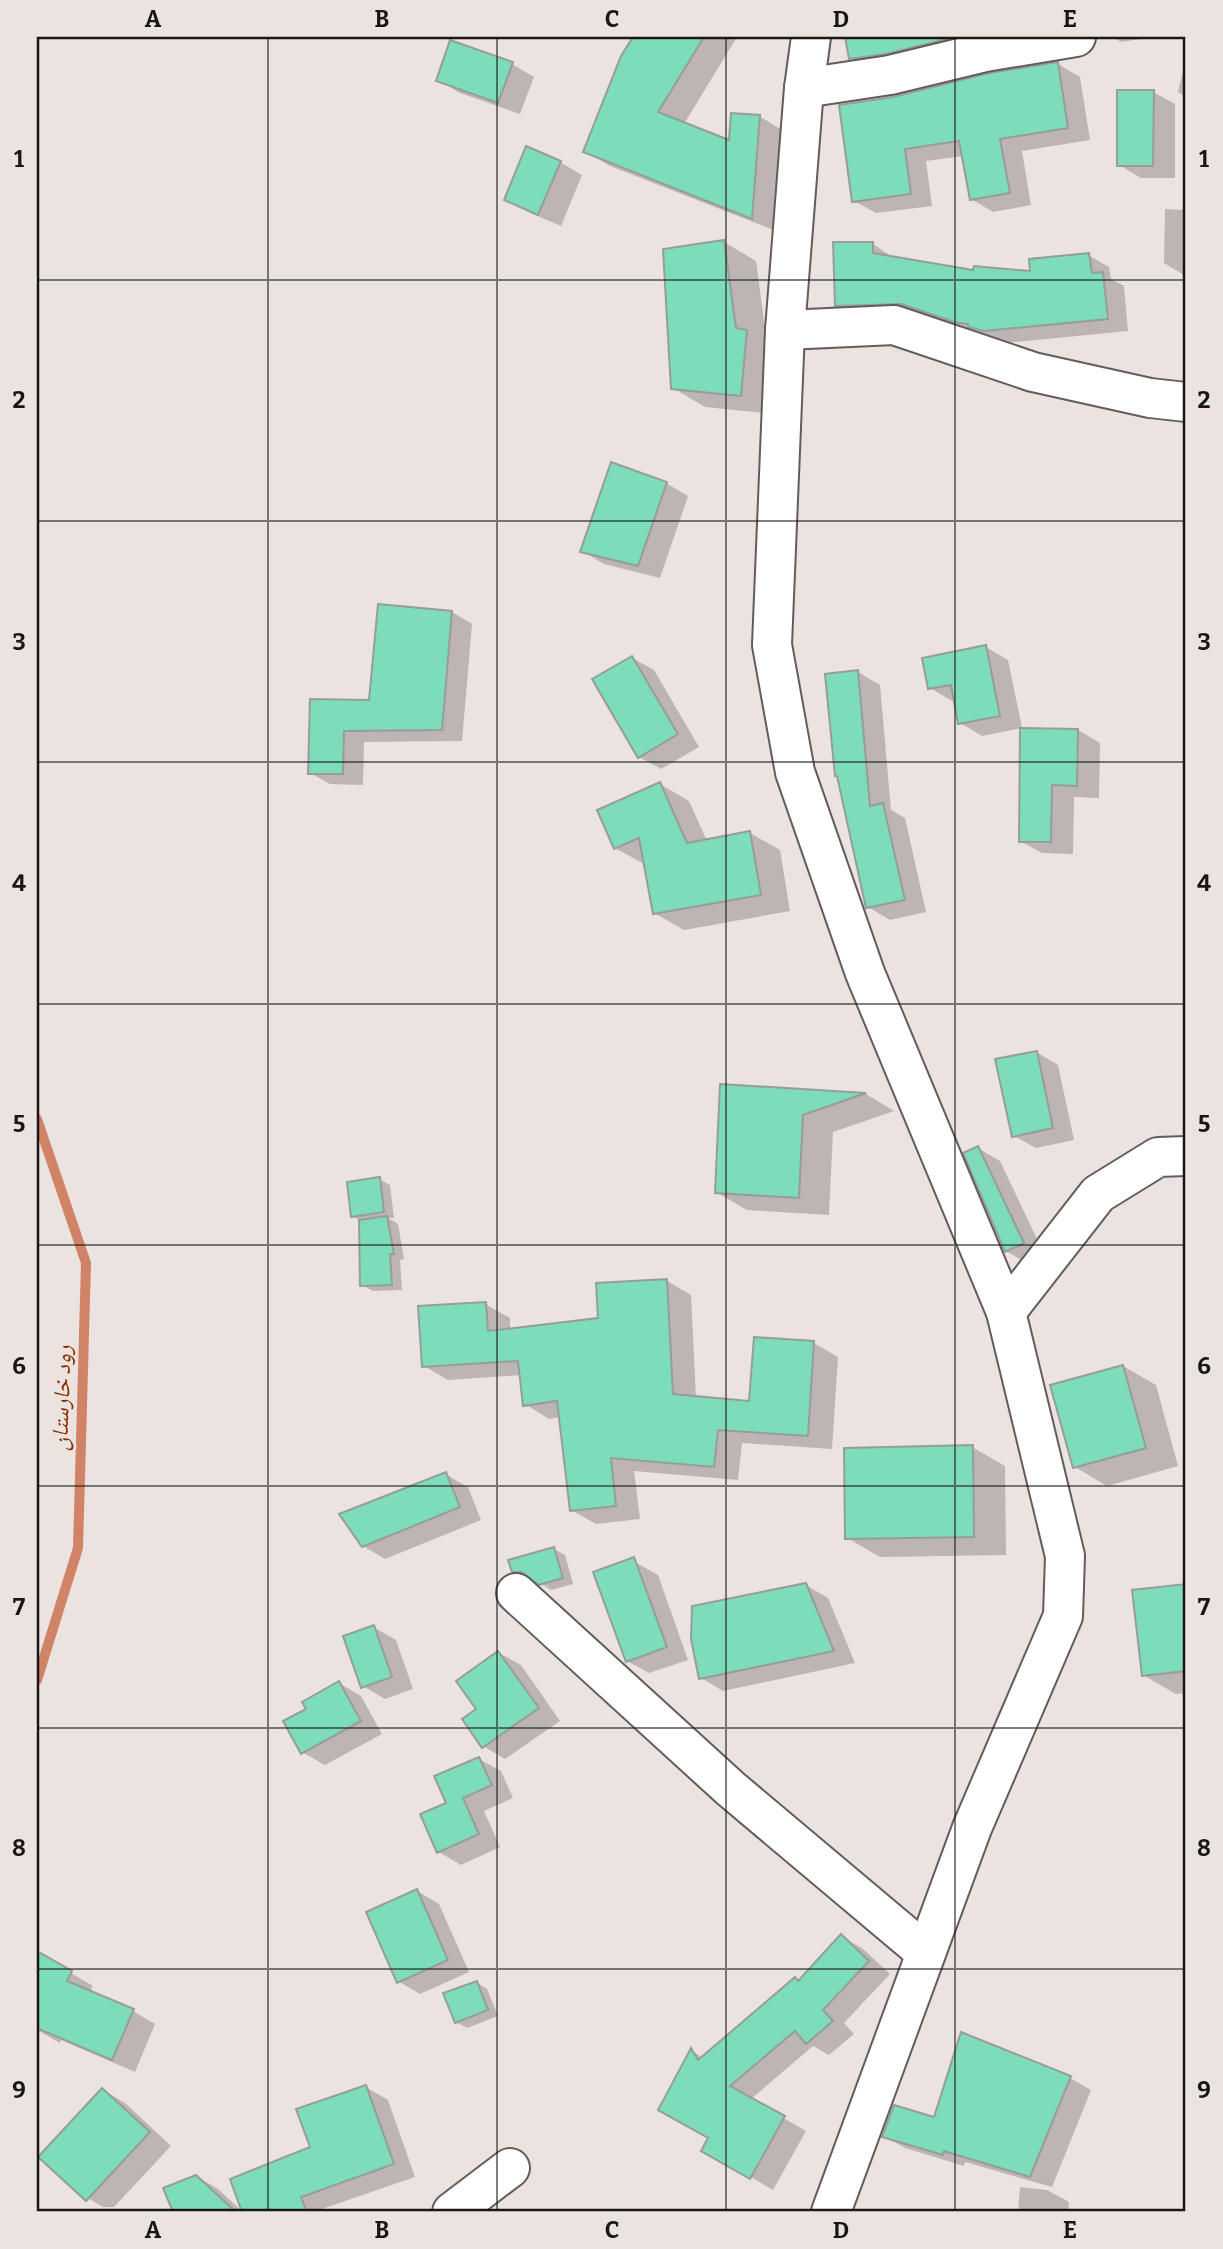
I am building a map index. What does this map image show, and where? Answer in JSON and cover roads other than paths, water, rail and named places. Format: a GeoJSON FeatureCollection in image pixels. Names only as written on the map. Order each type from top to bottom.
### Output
{"type":"FeatureCollection","features":[{"type":"Feature","properties":{"kind":"street"},"geometry":{"type":"LineString","coordinates":[[811,37],[804,88],[785,330],[772,645],[795,772],[865,972],[1006,1312],[1065,1556],[1063,1616],[972,1828],[831,2212]]}},
{"type":"Feature","properties":{"kind":"street"},"geometry":{"type":"LineString","coordinates":[[804,88],[890,75],[985,52],[1076,37]]}},
{"type":"Feature","properties":{"kind":"street"},"geometry":{"type":"LineString","coordinates":[[785,330],[894,326],[1033,372],[1150,398],[1186,402]]}},
{"type":"Feature","properties":{"kind":"street"},"geometry":{"type":"LineString","coordinates":[[1006,1312],[1098,1194],[1158,1157],[1186,1156]]}},
{"type":"Feature","properties":{"kind":"street"},"geometry":{"type":"LineString","coordinates":[[516,1594],[731,1789],[926,1953]]}},
{"type":"Feature","properties":{"kind":"street"},"geometry":{"type":"LineString","coordinates":[[452,2212],[510,2168]]}},
{"type":"Feature","properties":{"kind":"waterway","name":"رود خارستان"},"geometry":{"type":"LineString","coordinates":[[37,1119],[86,1263],[78,1548],[37,1680]]}}]}
